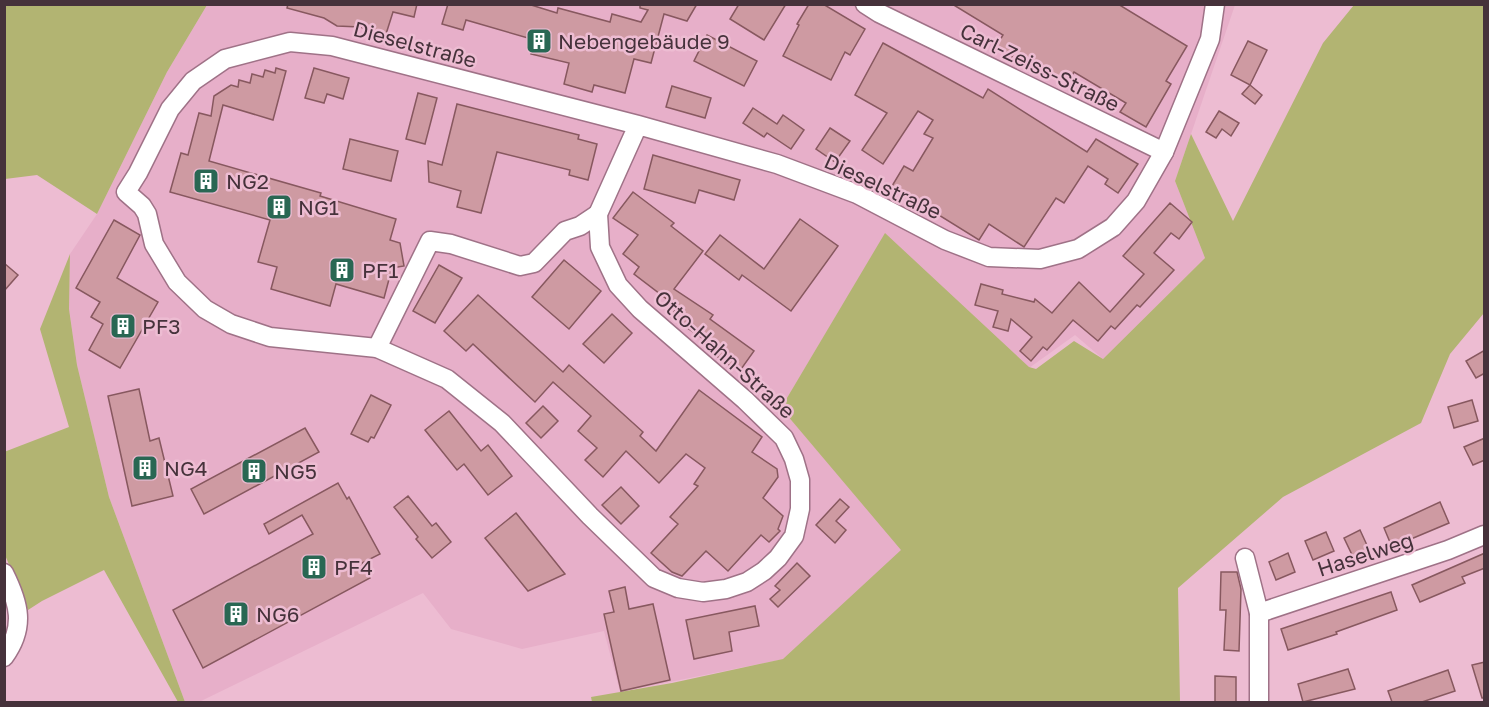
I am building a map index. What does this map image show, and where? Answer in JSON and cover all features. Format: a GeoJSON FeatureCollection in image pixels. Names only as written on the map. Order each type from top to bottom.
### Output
{"type":"FeatureCollection","features":[{"type":"Feature","properties":{"kind":"street","name":"Carl-Zeiss-Straße"},"geometry":{"type":"LineString","coordinates":[[865,4],[1164,152]]}},
{"type":"Feature","properties":{"kind":"street","name":"Dieselstraße"},"geometry":{"type":"LineString","coordinates":[[377,348],[270,337],[231,324],[205,309],[177,282],[157,250],[142,206],[126,192],[170,109],[193,81],[225,58],[290,42],[332,46],[638,125],[777,164],[857,194],[945,240],[989,257],[1040,259],[1078,249],[1113,226],[1136,201],[1164,152],[1210,39],[1215,4]]}},
{"type":"Feature","properties":{"kind":"street","name":"Otto-Hahn-Straße"},"geometry":{"type":"LineString","coordinates":[[377,348],[447,379],[502,423],[590,516],[654,578],[678,588],[703,592],[726,589],[747,582],[764,571],[778,558],[794,536],[800,509],[800,480],[794,459],[784,438],[745,400],[640,309],[618,285],[600,247],[598,214],[638,125]]}},
{"type":"Feature","properties":{"kind":"street"},"geometry":{"type":"LineString","coordinates":[[377,348],[430,241],[451,244],[520,266],[534,263],[565,231],[580,226],[598,214]]}},
{"type":"Feature","properties":{"kind":"street","name":"Haselweg"},"geometry":{"type":"LineString","coordinates":[[1259,613],[1448,550],[1485,535]]}},
{"type":"Feature","properties":{"kind":"street"},"geometry":{"type":"LineString","coordinates":[[1245,558],[1259,613],[1259,702]]}},
{"type":"Feature","properties":{"kind":"street"},"geometry":{"type":"LineString","coordinates":[[4,573],[16,597],[19,622],[15,636],[4,657]]}},
{"type":"Feature","properties":{"kind":"shaded area"},"geometry":{"type":"Polygon","coordinates":[[[207,5],[1235,5],[1175,181],[1205,258],[1103,359],[1075,335],[1029,368],[885,234],[781,408],[902,550],[784,659],[620,692],[604,631],[522,649],[451,629],[423,593],[199,702],[185,702],[109,497],[77,365],[69,309],[70,254],[97,214],[167,72],[207,5]]]}},
{"type":"Feature","properties":{"kind":"green space"},"geometry":{"type":"Polygon","coordinates":[[[4,5],[207,5],[167,72],[97,214],[37,175],[5,179],[4,5]]]}},
{"type":"Feature","properties":{"kind":"green space"},"geometry":{"type":"Polygon","coordinates":[[[1354,5],[1484,5],[1484,313],[1450,354],[1421,423],[1283,497],[1178,588],[1180,702],[592,702],[591,697],[672,683],[783,659],[901,550],[781,408],[885,233],[1029,367],[1036,369],[1074,341],[1103,359],[1205,258],[1175,181],[1191,134],[1233,221],[1323,43],[1354,5]]]}},
{"type":"Feature","properties":{"kind":"green space"},"geometry":{"type":"Polygon","coordinates":[[[70,254],[69,309],[77,365],[109,497],[185,702],[178,702],[104,570],[28,610],[5,555],[4,452],[69,427],[40,329],[70,254]]]}},
{"type":"Feature","properties":{"kind":"building"},"geometry":{"type":"Polygon","coordinates":[[[288,4],[417,4],[414,17],[393,12],[386,34],[360,27],[337,26],[324,18],[287,8],[288,4]]]}},
{"type":"Feature","properties":{"kind":"building"},"geometry":{"type":"Polygon","coordinates":[[[448,4],[528,4],[557,13],[558,8],[610,22],[612,14],[641,22],[648,10],[640,8],[640,4],[697,4],[687,21],[664,14],[651,63],[634,59],[625,93],[594,85],[592,92],[564,84],[569,63],[531,54],[535,40],[466,20],[463,30],[442,24],[448,4]]]}},
{"type":"Feature","properties":{"kind":"building"},"geometry":{"type":"Polygon","coordinates":[[[739,4],[786,4],[764,40],[730,19],[739,4]]]}},
{"type":"Feature","properties":{"kind":"building"},"geometry":{"type":"Polygon","coordinates":[[[809,4],[823,4],[865,29],[850,55],[845,52],[831,80],[783,56],[809,4]]]}},
{"type":"Feature","properties":{"kind":"building"},"geometry":{"type":"Polygon","coordinates":[[[952,4],[1118,4],[1187,46],[1166,81],[1171,84],[1146,127],[1120,112],[1126,103],[1074,72],[1066,85],[1014,53],[1011,58],[995,48],[1003,35],[952,4]]]}},
{"type":"Feature","properties":{"kind":"building"},"geometry":{"type":"Polygon","coordinates":[[[707,35],[757,61],[744,86],[694,61],[707,35]]]}},
{"type":"Feature","properties":{"kind":"building"},"geometry":{"type":"Polygon","coordinates":[[[1248,41],[1267,50],[1250,85],[1231,75],[1248,41]]]}},
{"type":"Feature","properties":{"kind":"building"},"geometry":{"type":"Polygon","coordinates":[[[883,43],[983,98],[988,89],[1087,152],[1096,139],[1138,164],[1118,193],[1105,184],[1108,179],[1088,166],[1064,203],[1056,198],[1024,247],[989,224],[979,240],[892,186],[904,166],[913,171],[933,138],[924,134],[933,120],[918,111],[883,164],[862,150],[887,113],[855,95],[883,43]]]}},
{"type":"Feature","properties":{"kind":"building"},"geometry":{"type":"Polygon","coordinates":[[[276,68],[286,71],[273,120],[223,105],[209,161],[321,193],[320,196],[396,219],[390,240],[400,243],[404,266],[392,268],[384,298],[336,284],[330,306],[271,289],[277,267],[258,262],[270,220],[170,192],[181,153],[188,155],[199,113],[211,116],[214,96],[231,85],[238,87],[239,80],[250,83],[252,74],[263,77],[265,70],[275,73],[276,68]]]}},
{"type":"Feature","properties":{"kind":"building"},"geometry":{"type":"Polygon","coordinates":[[[314,68],[349,78],[343,99],[327,94],[324,103],[305,98],[314,68]]]}},
{"type":"Feature","properties":{"kind":"building"},"geometry":{"type":"Polygon","coordinates":[[[1250,85],[1262,95],[1255,104],[1242,94],[1250,85]]]}},
{"type":"Feature","properties":{"kind":"building"},"geometry":{"type":"Polygon","coordinates":[[[672,86],[711,98],[705,118],[666,107],[672,86]]]}},
{"type":"Feature","properties":{"kind":"building"},"geometry":{"type":"Polygon","coordinates":[[[418,93],[437,98],[425,144],[406,139],[418,93]]]}},
{"type":"Feature","properties":{"kind":"building"},"geometry":{"type":"Polygon","coordinates":[[[457,104],[579,135],[578,139],[597,144],[588,180],[569,175],[570,170],[497,152],[481,213],[457,207],[461,191],[429,182],[428,161],[442,165],[457,104]]]}},
{"type":"Feature","properties":{"kind":"building"},"geometry":{"type":"Polygon","coordinates":[[[753,108],[777,124],[783,115],[804,130],[791,149],[767,133],[764,137],[743,123],[753,108]]]}},
{"type":"Feature","properties":{"kind":"building"},"geometry":{"type":"Polygon","coordinates":[[[1219,111],[1239,123],[1231,136],[1222,129],[1216,138],[1206,132],[1219,111]]]}},
{"type":"Feature","properties":{"kind":"building"},"geometry":{"type":"Polygon","coordinates":[[[830,128],[850,141],[835,162],[816,149],[830,128]]]}},
{"type":"Feature","properties":{"kind":"building"},"geometry":{"type":"Polygon","coordinates":[[[350,139],[398,151],[391,181],[343,169],[350,139]]]}},
{"type":"Feature","properties":{"kind":"building"},"geometry":{"type":"Polygon","coordinates":[[[653,155],[740,180],[734,200],[699,190],[695,203],[644,189],[653,155]]]}},
{"type":"Feature","properties":{"kind":"building"},"geometry":{"type":"Polygon","coordinates":[[[633,192],[674,223],[671,226],[703,251],[674,289],[713,315],[710,319],[754,351],[739,372],[711,352],[714,346],[671,317],[677,307],[634,274],[639,267],[623,254],[638,235],[613,218],[633,192]]]}},
{"type":"Feature","properties":{"kind":"building"},"geometry":{"type":"Polygon","coordinates":[[[1170,203],[1192,222],[1179,239],[1171,233],[1154,253],[1174,270],[1140,307],[1137,305],[1115,329],[1111,326],[1098,341],[1073,320],[1047,350],[1043,347],[1031,361],[1020,351],[1032,337],[1011,319],[1008,331],[993,327],[998,311],[975,305],[981,284],[1003,290],[1002,294],[1034,302],[1035,299],[1052,313],[1079,282],[1110,312],[1144,274],[1123,256],[1170,203]]]}},
{"type":"Feature","properties":{"kind":"building"},"geometry":{"type":"Polygon","coordinates":[[[800,219],[838,246],[791,311],[742,275],[739,280],[705,254],[720,235],[764,269],[800,219]]]}},
{"type":"Feature","properties":{"kind":"building"},"geometry":{"type":"Polygon","coordinates":[[[114,220],[140,235],[117,278],[158,302],[120,368],[89,350],[103,324],[91,317],[100,302],[76,288],[114,220]]]}},
{"type":"Feature","properties":{"kind":"building"},"geometry":{"type":"Polygon","coordinates":[[[564,260],[601,291],[569,329],[532,297],[564,260]]]}},
{"type":"Feature","properties":{"kind":"building"},"geometry":{"type":"Polygon","coordinates":[[[4,263],[18,275],[4,291],[4,263]]]}},
{"type":"Feature","properties":{"kind":"building"},"geometry":{"type":"Polygon","coordinates":[[[439,265],[462,278],[435,323],[413,311],[439,265]]]}},
{"type":"Feature","properties":{"kind":"building"},"geometry":{"type":"Polygon","coordinates":[[[478,295],[563,372],[569,365],[643,432],[640,436],[656,451],[699,390],[762,437],[752,452],[777,469],[778,477],[763,498],[783,516],[778,529],[780,531],[769,542],[761,535],[728,571],[706,551],[682,576],[672,572],[651,553],[678,524],[670,517],[698,486],[694,484],[705,468],[686,454],[659,483],[626,451],[603,477],[585,460],[597,448],[578,431],[591,416],[553,382],[535,402],[473,344],[466,351],[444,331],[478,295]]]}},
{"type":"Feature","properties":{"kind":"building"},"geometry":{"type":"Polygon","coordinates":[[[612,314],[632,333],[604,363],[583,344],[612,314]]]}},
{"type":"Feature","properties":{"kind":"building"},"geometry":{"type":"Polygon","coordinates":[[[1485,350],[1485,373],[1476,378],[1466,361],[1485,350]]]}},
{"type":"Feature","properties":{"kind":"building","name":"NG4"},"geometry":{"type":"Polygon","coordinates":[[[139,389],[150,441],[159,438],[173,496],[132,506],[108,396],[139,389]]]}},
{"type":"Feature","properties":{"kind":"building"},"geometry":{"type":"Polygon","coordinates":[[[371,395],[391,405],[374,438],[371,437],[368,442],[351,434],[371,395]]]}},
{"type":"Feature","properties":{"kind":"building"},"geometry":{"type":"Polygon","coordinates":[[[1472,400],[1478,421],[1454,428],[1448,407],[1472,400]]]}},
{"type":"Feature","properties":{"kind":"building"},"geometry":{"type":"Polygon","coordinates":[[[543,406],[558,421],[541,438],[526,423],[543,406]]]}},
{"type":"Feature","properties":{"kind":"building"},"geometry":{"type":"Polygon","coordinates":[[[449,411],[481,451],[488,445],[512,476],[488,495],[464,464],[457,470],[425,430],[449,411]]]}},
{"type":"Feature","properties":{"kind":"building","name":"NG5"},"geometry":{"type":"Polygon","coordinates":[[[305,428],[319,452],[204,514],[191,489],[305,428]]]}},
{"type":"Feature","properties":{"kind":"building"},"geometry":{"type":"Polygon","coordinates":[[[1485,438],[1485,460],[1473,465],[1464,447],[1485,438]]]}},
{"type":"Feature","properties":{"kind":"building"},"geometry":{"type":"Polygon","coordinates":[[[338,483],[347,499],[349,497],[380,554],[362,563],[370,578],[203,668],[173,610],[313,534],[302,515],[269,534],[264,524],[338,483]]]}},
{"type":"Feature","properties":{"kind":"building"},"geometry":{"type":"Polygon","coordinates":[[[621,487],[639,506],[621,524],[602,505],[621,487]]]}},
{"type":"Feature","properties":{"kind":"building"},"geometry":{"type":"Polygon","coordinates":[[[408,496],[432,526],[436,523],[451,542],[432,558],[394,507],[408,496]]]}},
{"type":"Feature","properties":{"kind":"building"},"geometry":{"type":"Polygon","coordinates":[[[840,499],[849,507],[836,521],[846,530],[835,543],[816,525],[840,499]]]}},
{"type":"Feature","properties":{"kind":"building"},"geometry":{"type":"Polygon","coordinates":[[[1440,502],[1449,523],[1392,547],[1384,528],[1440,502]]]}},
{"type":"Feature","properties":{"kind":"building"},"geometry":{"type":"Polygon","coordinates":[[[516,513],[565,574],[528,591],[485,538],[516,513]]]}},
{"type":"Feature","properties":{"kind":"building"},"geometry":{"type":"Polygon","coordinates":[[[1360,530],[1372,556],[1356,563],[1344,538],[1360,530]]]}},
{"type":"Feature","properties":{"kind":"building"},"geometry":{"type":"Polygon","coordinates":[[[1326,532],[1334,551],[1313,560],[1305,541],[1326,532]]]}},
{"type":"Feature","properties":{"kind":"building"},"geometry":{"type":"Polygon","coordinates":[[[1288,553],[1295,572],[1276,580],[1269,562],[1288,553]]]}},
{"type":"Feature","properties":{"kind":"building"},"geometry":{"type":"Polygon","coordinates":[[[1485,553],[1485,568],[1462,577],[1465,583],[1420,602],[1412,585],[1485,553]]]}},
{"type":"Feature","properties":{"kind":"building"},"geometry":{"type":"Polygon","coordinates":[[[797,563],[810,576],[778,607],[770,599],[780,590],[775,586],[797,563]]]}},
{"type":"Feature","properties":{"kind":"building"},"geometry":{"type":"Polygon","coordinates":[[[1221,572],[1237,572],[1241,589],[1239,651],[1224,650],[1226,610],[1220,610],[1221,572]]]}},
{"type":"Feature","properties":{"kind":"building"},"geometry":{"type":"Polygon","coordinates":[[[625,587],[629,609],[653,604],[670,680],[621,691],[604,614],[614,612],[609,591],[625,587]]]}},
{"type":"Feature","properties":{"kind":"building"},"geometry":{"type":"Polygon","coordinates":[[[1391,592],[1397,610],[1336,632],[1337,634],[1288,650],[1281,629],[1391,592]]]}},
{"type":"Feature","properties":{"kind":"building"},"geometry":{"type":"Polygon","coordinates":[[[755,606],[759,626],[729,632],[732,651],[694,659],[686,620],[755,606]]]}},
{"type":"Feature","properties":{"kind":"building"},"geometry":{"type":"Polygon","coordinates":[[[1485,662],[1485,698],[1482,698],[1472,665],[1485,662]]]}},
{"type":"Feature","properties":{"kind":"building"},"geometry":{"type":"Polygon","coordinates":[[[1348,669],[1355,689],[1303,702],[1298,684],[1348,669]]]}},
{"type":"Feature","properties":{"kind":"building"},"geometry":{"type":"Polygon","coordinates":[[[1448,670],[1455,691],[1422,702],[1392,702],[1388,691],[1448,670]]]}},
{"type":"Feature","properties":{"kind":"building"},"geometry":{"type":"Polygon","coordinates":[[[1215,676],[1236,677],[1236,702],[1215,702],[1215,676]]]}},
{"type":"Feature","properties":{"kind":"place","name":"Nebengebäude 9"},"geometry":{"type":"Point","coordinates":[539,41]}},
{"type":"Feature","properties":{"kind":"place","name":"NG2"},"geometry":{"type":"Point","coordinates":[206,181]}},
{"type":"Feature","properties":{"kind":"place","name":"NG1"},"geometry":{"type":"Point","coordinates":[279,207]}},
{"type":"Feature","properties":{"kind":"place","name":"PF1"},"geometry":{"type":"Point","coordinates":[342,270]}},
{"type":"Feature","properties":{"kind":"place","name":"PF3"},"geometry":{"type":"Point","coordinates":[123,326]}},
{"type":"Feature","properties":{"kind":"place","name":"NG4"},"geometry":{"type":"Point","coordinates":[145,468]}},
{"type":"Feature","properties":{"kind":"place","name":"NG5"},"geometry":{"type":"Point","coordinates":[254,471]}},
{"type":"Feature","properties":{"kind":"place","name":"PF4"},"geometry":{"type":"Point","coordinates":[314,567]}},
{"type":"Feature","properties":{"kind":"place","name":"NG6"},"geometry":{"type":"Point","coordinates":[236,614]}}]}
